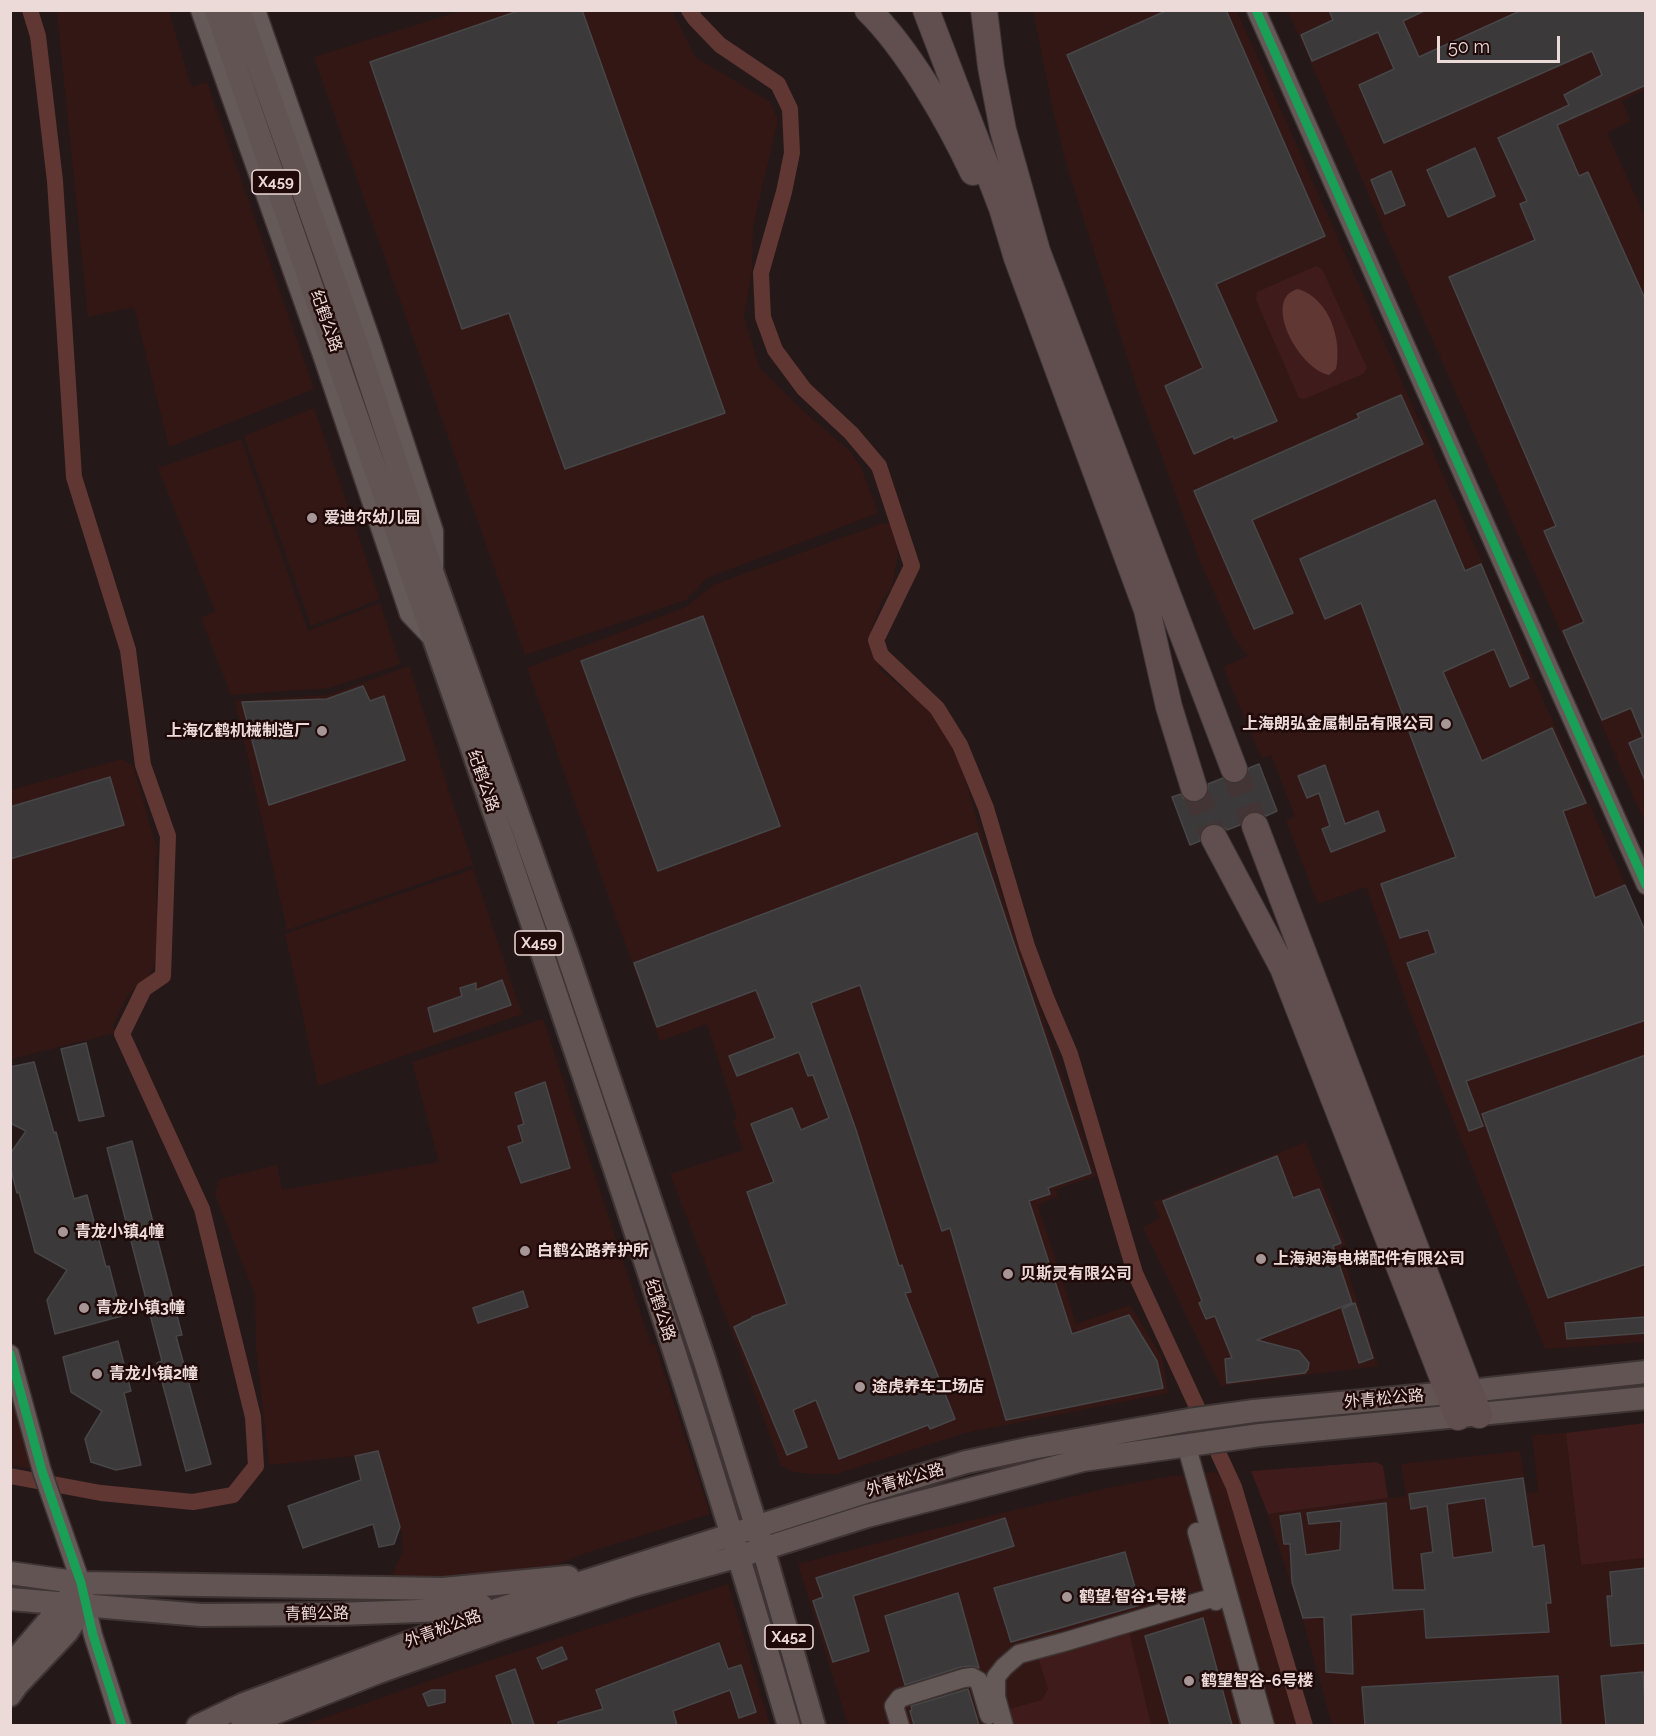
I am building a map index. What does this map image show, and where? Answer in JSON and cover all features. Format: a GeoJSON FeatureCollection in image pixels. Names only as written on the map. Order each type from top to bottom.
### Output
{"type":"FeatureCollection","features":[{"type":"Feature","properties":{"kind":"highway"},"geometry":{"type":"LineString","coordinates":[[868,10],[911,65],[1027,255]]}},
{"type":"Feature","properties":{"kind":"highway"},"geometry":{"type":"LineString","coordinates":[[926,10],[1002,208],[1027,255],[1234,769]]}},
{"type":"Feature","properties":{"kind":"highway"},"geometry":{"type":"LineString","coordinates":[[940,10],[1017,212],[1027,255],[1147,610],[1169,707],[1194,788]]}},
{"type":"Feature","properties":{"kind":"highway"},"geometry":{"type":"LineString","coordinates":[[984,10],[991,67],[1027,255]]}},
{"type":"Feature","properties":{"kind":"highway"},"geometry":{"type":"LineString","coordinates":[[1256,826],[1464,1404]]}},
{"type":"Feature","properties":{"kind":"highway"},"geometry":{"type":"LineString","coordinates":[[1214,838],[1282,968],[1464,1404]]}},
{"type":"Feature","properties":{"kind":"main road","name":"纪鹤公路"},"geometry":{"type":"LineString","coordinates":[[216,10],[434,577],[566,950],[705,1362],[760,1538]]}},
{"type":"Feature","properties":{"kind":"main road","name":"纪鹤公路"},"geometry":{"type":"LineString","coordinates":[[239,10],[347,349],[435,641],[544,956],[736,1546]]}},
{"type":"Feature","properties":{"kind":"main road","name":"外青松公路"},"geometry":{"type":"LineString","coordinates":[[760,1538],[867,1516],[1083,1460],[1464,1404],[1646,1372]]}},
{"type":"Feature","properties":{"kind":"main road","name":"外青松公路"},"geometry":{"type":"LineString","coordinates":[[198,1725],[244,1704],[369,1656],[525,1601],[615,1581],[736,1546],[760,1538],[859,1494],[966,1462],[1190,1420],[1254,1412],[1646,1398]]}},
{"type":"Feature","properties":{"kind":"main road","name":"X452"},"geometry":{"type":"LineString","coordinates":[[760,1538],[814,1725]]}},
{"type":"Feature","properties":{"kind":"main road","name":"X452"},"geometry":{"type":"LineString","coordinates":[[736,1546],[789,1725]]}},
{"type":"Feature","properties":{"kind":"main road","name":"青鹤公路"},"geometry":{"type":"LineString","coordinates":[[10,1573],[76,1597],[201,1615],[445,1610],[525,1601]]}},
{"type":"Feature","properties":{"kind":"main road","name":"外青松公路"},"geometry":{"type":"LineString","coordinates":[[242,1725],[376,1673],[503,1628],[615,1581]]}},
{"type":"Feature","properties":{"kind":"main road","name":"青鹤公路"},"geometry":{"type":"LineString","coordinates":[[10,1599],[443,1589],[615,1581]]}},
{"type":"Feature","properties":{"kind":"main road"},"geometry":{"type":"LineString","coordinates":[[10,1666],[76,1597]]}},
{"type":"Feature","properties":{"kind":"main road"},"geometry":{"type":"LineString","coordinates":[[10,1695],[16,1685],[67,1632],[76,1597]]}},
{"type":"Feature","properties":{"kind":"street"},"geometry":{"type":"LineString","coordinates":[[200,10],[347,349]]}},
{"type":"Feature","properties":{"kind":"street"},"geometry":{"type":"LineString","coordinates":[[256,10],[347,349]]}},
{"type":"Feature","properties":{"kind":"street"},"geometry":{"type":"LineString","coordinates":[[1256,10],[1646,885]]}},
{"type":"Feature","properties":{"kind":"street"},"geometry":{"type":"LineString","coordinates":[[10,1354],[50,1494],[76,1597],[93,1635],[122,1725]]}},
{"type":"Feature","properties":{"kind":"street"},"geometry":{"type":"LineString","coordinates":[[1185,1445],[1215,1578],[1264,1725]]}},
{"type":"Feature","properties":{"kind":"street"},"geometry":{"type":"LineString","coordinates":[[1215,1578],[1215,1597],[1251,1725]]}},
{"type":"Feature","properties":{"kind":"street"},"geometry":{"type":"LineString","coordinates":[[982,1687],[1001,1653],[1194,1595],[1204,1590],[1215,1578]]}},
{"type":"Feature","properties":{"kind":"street"},"geometry":{"type":"LineString","coordinates":[[1004,1725],[996,1697],[996,1677],[1019,1654],[1215,1597]]}},
{"type":"Feature","properties":{"kind":"street"},"geometry":{"type":"LineString","coordinates":[[900,1725],[894,1706],[900,1698],[972,1677],[979,1681],[982,1687],[992,1725]]}},
{"type":"Feature","properties":{"kind":"shaded area"},"geometry":{"type":"Polygon","coordinates":[[[68,10],[169,11],[191,87],[207,82],[314,389],[169,447],[134,307],[88,317],[57,13],[68,10]]]}},
{"type":"Feature","properties":{"kind":"shaded area"},"geometry":{"type":"Polygon","coordinates":[[[460,11],[672,11],[695,57],[770,102],[778,120],[753,226],[752,272],[744,316],[759,367],[800,408],[850,451],[861,467],[878,513],[707,578],[686,600],[525,655],[314,57],[460,11]]]}},
{"type":"Feature","properties":{"kind":"shaded area"},"geometry":{"type":"Polygon","coordinates":[[[1033,11],[1237,11],[1645,929],[1645,1342],[1545,1349],[1415,1025],[1366,887],[1318,904],[1286,821],[1295,816],[1271,755],[1262,759],[1223,667],[1248,656],[1235,639],[1200,561],[1136,385],[1067,166],[1033,11]]]}},
{"type":"Feature","properties":{"kind":"shaded area"},"geometry":{"type":"Polygon","coordinates":[[[1288,11],[1645,11],[1645,90],[1622,101],[1630,121],[1607,133],[1645,217],[1645,823],[1288,11]]]}},
{"type":"Feature","properties":{"kind":"shaded area"},"geometry":{"type":"Polygon","coordinates":[[[1316,266],[1322,269],[1367,368],[1363,374],[1304,399],[1299,398],[1256,300],[1257,292],[1316,266]]]}},
{"type":"Feature","properties":{"kind":"shaded area"},"geometry":{"type":"Polygon","coordinates":[[[1298,289],[1309,294],[1318,302],[1326,311],[1331,322],[1337,346],[1337,358],[1336,369],[1329,375],[1317,370],[1306,360],[1288,333],[1283,319],[1283,305],[1287,295],[1298,289]]]}},
{"type":"Feature","properties":{"kind":"shaded area","name":"爱迪尔幼儿园"},"geometry":{"type":"Polygon","coordinates":[[[314,408],[380,599],[311,626],[244,436],[314,408]]]}},
{"type":"Feature","properties":{"kind":"shaded area"},"geometry":{"type":"Polygon","coordinates":[[[241,439],[308,631],[380,603],[400,664],[329,688],[231,695],[201,618],[215,611],[158,468],[241,439]]]}},
{"type":"Feature","properties":{"kind":"shaded area"},"geometry":{"type":"Polygon","coordinates":[[[883,523],[893,524],[898,548],[897,560],[892,588],[882,600],[869,638],[880,669],[904,690],[929,707],[956,748],[979,827],[1096,1176],[1056,1189],[1058,1196],[1038,1205],[1076,1324],[1130,1305],[1162,1357],[1168,1393],[965,1433],[836,1474],[813,1474],[795,1472],[781,1466],[742,1358],[670,1174],[743,1150],[733,1121],[737,1118],[707,1024],[660,1041],[527,668],[686,607],[713,585],[883,523]]]}},
{"type":"Feature","properties":{"kind":"shaded area"},"geometry":{"type":"Polygon","coordinates":[[[409,666],[473,865],[287,930],[235,701],[329,695],[409,666]]]}},
{"type":"Feature","properties":{"kind":"shaded area"},"geometry":{"type":"Polygon","coordinates":[[[122,759],[133,766],[158,852],[155,859],[157,958],[144,984],[135,988],[128,995],[113,1025],[115,1033],[11,1059],[11,790],[122,759]]]}},
{"type":"Feature","properties":{"kind":"shaded area"},"geometry":{"type":"Polygon","coordinates":[[[473,869],[522,1014],[318,1086],[285,934],[473,869]]]}},
{"type":"Feature","properties":{"kind":"shaded area"},"geometry":{"type":"Polygon","coordinates":[[[543,1019],[651,1345],[655,1344],[710,1514],[586,1553],[531,1575],[394,1582],[393,1572],[403,1552],[402,1534],[378,1451],[355,1456],[269,1465],[256,1348],[255,1295],[215,1194],[220,1179],[277,1165],[282,1190],[439,1162],[412,1062],[543,1019]]]}},
{"type":"Feature","properties":{"kind":"shaded area"},"geometry":{"type":"Polygon","coordinates":[[[1306,1142],[1346,1244],[1340,1248],[1378,1366],[1221,1386],[1143,1228],[1160,1218],[1153,1202],[1306,1142]]]}},
{"type":"Feature","properties":{"kind":"shaded area"},"geometry":{"type":"Polygon","coordinates":[[[10,1379],[34,1469],[11,1465],[10,1379]]]}},
{"type":"Feature","properties":{"kind":"shaded area"},"geometry":{"type":"Polygon","coordinates":[[[1645,1423],[1645,1558],[1581,1565],[1566,1433],[1645,1423]]]}},
{"type":"Feature","properties":{"kind":"shaded area"},"geometry":{"type":"Polygon","coordinates":[[[1566,1433],[1581,1565],[1645,1558],[1645,1725],[1332,1725],[1303,1621],[1268,1514],[1406,1496],[1401,1464],[1520,1451],[1527,1494],[1538,1492],[1532,1435],[1566,1433]]]}},
{"type":"Feature","properties":{"kind":"shaded area"},"geometry":{"type":"Polygon","coordinates":[[[1376,1462],[1383,1466],[1388,1498],[1268,1514],[1251,1471],[1376,1462]]]}},
{"type":"Feature","properties":{"kind":"shaded area"},"geometry":{"type":"Polygon","coordinates":[[[1215,1472],[1224,1480],[1229,1492],[1299,1725],[848,1725],[798,1564],[1112,1487],[1171,1476],[1215,1472]]]}},
{"type":"Feature","properties":{"kind":"shaded area"},"geometry":{"type":"Polygon","coordinates":[[[728,1584],[770,1725],[301,1726],[460,1670],[728,1584]]]}},
{"type":"Feature","properties":{"kind":"shaded area"},"geometry":{"type":"Polygon","coordinates":[[[1129,1632],[1151,1725],[1010,1725],[1006,1710],[1042,1700],[1048,1689],[1038,1657],[1129,1632]]]}},
{"type":"Feature","properties":{"kind":"building"},"geometry":{"type":"Polygon","coordinates":[[[521,10],[582,10],[725,413],[565,469],[509,313],[462,329],[370,62],[521,10]]]}},
{"type":"Feature","properties":{"kind":"building"},"geometry":{"type":"Polygon","coordinates":[[[1168,10],[1226,10],[1325,236],[1216,284],[1277,421],[1234,439],[1233,436],[1194,454],[1165,386],[1203,368],[1067,55],[1168,10]]]}},
{"type":"Feature","properties":{"kind":"building"},"geometry":{"type":"Polygon","coordinates":[[[1329,10],[1426,10],[1403,21],[1419,57],[1522,10],[1646,10],[1646,85],[1557,125],[1579,176],[1588,172],[1646,301],[1646,783],[1629,743],[1643,737],[1631,708],[1602,720],[1563,631],[1584,622],[1544,531],[1556,526],[1449,277],[1535,240],[1520,204],[1527,201],[1498,138],[1569,105],[1564,95],[1602,75],[1592,51],[1384,143],[1359,85],[1394,69],[1378,32],[1312,61],[1301,35],[1333,20],[1329,10]]]}},
{"type":"Feature","properties":{"kind":"building"},"geometry":{"type":"Polygon","coordinates":[[[1475,148],[1495,196],[1448,217],[1427,170],[1475,148]]]}},
{"type":"Feature","properties":{"kind":"building"},"geometry":{"type":"Polygon","coordinates":[[[1391,171],[1405,205],[1385,214],[1371,180],[1391,171]]]}},
{"type":"Feature","properties":{"kind":"building"},"geometry":{"type":"Polygon","coordinates":[[[1401,395],[1423,444],[1252,520],[1293,613],[1254,629],[1194,491],[1359,418],[1357,414],[1401,395]]]}},
{"type":"Feature","properties":{"kind":"building"},"geometry":{"type":"Polygon","coordinates":[[[1435,500],[1465,571],[1481,564],[1529,678],[1510,687],[1494,649],[1443,672],[1482,761],[1552,728],[1586,803],[1563,811],[1595,898],[1625,885],[1646,933],[1646,1020],[1466,1081],[1483,1126],[1469,1131],[1407,963],[1436,953],[1428,930],[1400,938],[1381,884],[1456,857],[1361,603],[1325,619],[1300,559],[1435,500]]]}},
{"type":"Feature","properties":{"kind":"building"},"geometry":{"type":"Polygon","coordinates":[[[703,616],[780,826],[658,871],[581,661],[703,616]]]}},
{"type":"Feature","properties":{"kind":"building","name":"上海亿鹤机械制造厂"},"geometry":{"type":"Polygon","coordinates":[[[363,686],[370,701],[384,696],[405,760],[269,805],[242,702],[327,699],[363,686]]]}},
{"type":"Feature","properties":{"kind":"building"},"geometry":{"type":"Polygon","coordinates":[[[1259,764],[1277,811],[1266,816],[1258,811],[1250,812],[1243,817],[1240,825],[1227,830],[1215,823],[1208,825],[1201,831],[1200,841],[1190,845],[1172,797],[1181,794],[1190,802],[1199,802],[1208,792],[1208,784],[1223,778],[1231,784],[1240,783],[1246,778],[1249,768],[1259,764]]]}},
{"type":"Feature","properties":{"kind":"building"},"geometry":{"type":"Polygon","coordinates":[[[1325,765],[1345,824],[1378,811],[1385,831],[1331,852],[1322,829],[1330,826],[1319,793],[1307,798],[1298,776],[1325,765]]]}},
{"type":"Feature","properties":{"kind":"building"},"geometry":{"type":"Polygon","coordinates":[[[110,777],[124,825],[10,859],[10,807],[110,777]]]}},
{"type":"Feature","properties":{"kind":"building"},"geometry":{"type":"Polygon","coordinates":[[[977,833],[1091,1173],[1048,1188],[1050,1194],[1029,1201],[1072,1334],[1129,1315],[1157,1361],[1163,1388],[1006,1420],[950,1228],[942,1231],[860,985],[811,1003],[856,1130],[899,1266],[902,1265],[911,1292],[905,1293],[955,1419],[930,1429],[928,1425],[839,1459],[816,1400],[793,1410],[807,1447],[787,1455],[734,1327],[752,1317],[787,1304],[747,1192],[774,1182],[751,1124],[792,1108],[801,1130],[829,1118],[813,1075],[808,1076],[799,1052],[737,1076],[729,1056],[775,1038],[756,990],[657,1027],[634,963],[977,833]]]}},
{"type":"Feature","properties":{"kind":"building"},"geometry":{"type":"Polygon","coordinates":[[[502,980],[511,1005],[434,1032],[428,1008],[462,996],[460,988],[476,983],[476,990],[502,980]]]}},
{"type":"Feature","properties":{"kind":"building"},"geometry":{"type":"Polygon","coordinates":[[[86,1043],[104,1116],[79,1121],[61,1049],[86,1043]]]}},
{"type":"Feature","properties":{"kind":"building"},"geometry":{"type":"Polygon","coordinates":[[[1646,1055],[1646,1264],[1548,1298],[1482,1114],[1646,1055]]]}},
{"type":"Feature","properties":{"kind":"building"},"geometry":{"type":"Polygon","coordinates":[[[34,1062],[74,1199],[87,1195],[122,1316],[55,1334],[47,1300],[67,1270],[35,1252],[10,1166],[10,1154],[26,1131],[10,1123],[10,1067],[34,1062]]]}},
{"type":"Feature","properties":{"kind":"building"},"geometry":{"type":"Polygon","coordinates":[[[545,1082],[570,1168],[521,1183],[508,1147],[523,1142],[518,1126],[524,1124],[515,1093],[545,1082]]]}},
{"type":"Feature","properties":{"kind":"building"},"geometry":{"type":"Polygon","coordinates":[[[132,1141],[182,1335],[176,1336],[211,1464],[186,1471],[157,1363],[162,1361],[107,1148],[132,1141]]]}},
{"type":"Feature","properties":{"kind":"building","name":"上海昶海电梯配件有限公司"},"geometry":{"type":"Polygon","coordinates":[[[1277,1156],[1293,1198],[1319,1189],[1341,1243],[1333,1246],[1352,1303],[1257,1340],[1299,1351],[1309,1363],[1305,1373],[1227,1383],[1225,1359],[1232,1358],[1215,1316],[1206,1319],[1199,1303],[1202,1301],[1163,1201],[1277,1156]]]}},
{"type":"Feature","properties":{"kind":"building"},"geometry":{"type":"Polygon","coordinates":[[[523,1291],[528,1307],[478,1323],[473,1308],[523,1291]]]}},
{"type":"Feature","properties":{"kind":"building"},"geometry":{"type":"Polygon","coordinates":[[[1355,1303],[1373,1358],[1359,1363],[1342,1309],[1355,1303]]]}},
{"type":"Feature","properties":{"kind":"building"},"geometry":{"type":"Polygon","coordinates":[[[1646,1317],[1646,1333],[1567,1339],[1565,1323],[1646,1317]]]}},
{"type":"Feature","properties":{"kind":"building"},"geometry":{"type":"Polygon","coordinates":[[[118,1341],[131,1391],[124,1393],[141,1465],[116,1470],[91,1462],[85,1439],[102,1411],[71,1392],[63,1357],[118,1341]]]}},
{"type":"Feature","properties":{"kind":"building"},"geometry":{"type":"Polygon","coordinates":[[[378,1451],[400,1527],[394,1544],[379,1547],[373,1524],[303,1548],[288,1506],[361,1480],[355,1456],[378,1451]]]}},
{"type":"Feature","properties":{"kind":"building"},"geometry":{"type":"Polygon","coordinates":[[[1523,1478],[1533,1547],[1544,1545],[1551,1603],[1546,1603],[1549,1632],[1426,1638],[1424,1609],[1351,1615],[1353,1674],[1326,1672],[1324,1617],[1303,1618],[1292,1582],[1290,1544],[1284,1544],[1280,1516],[1300,1513],[1306,1555],[1340,1550],[1341,1521],[1309,1524],[1307,1513],[1386,1503],[1393,1590],[1425,1590],[1421,1554],[1433,1552],[1427,1506],[1411,1509],[1409,1494],[1523,1478]],[[1485,1498],[1447,1504],[1453,1558],[1493,1552],[1485,1498]]]}},
{"type":"Feature","properties":{"kind":"building"},"geometry":{"type":"Polygon","coordinates":[[[1005,1518],[1014,1546],[853,1596],[869,1651],[833,1662],[813,1601],[823,1597],[816,1578],[1005,1518]]]}},
{"type":"Feature","properties":{"kind":"building","name":"鹤望·智谷1号楼"},"geometry":{"type":"Polygon","coordinates":[[[1125,1552],[1140,1605],[1011,1642],[994,1588],[1125,1552]]]}},
{"type":"Feature","properties":{"kind":"building"},"geometry":{"type":"Polygon","coordinates":[[[1646,1568],[1646,1643],[1611,1646],[1607,1596],[1612,1596],[1610,1572],[1646,1568]]]}},
{"type":"Feature","properties":{"kind":"building"},"geometry":{"type":"Polygon","coordinates":[[[958,1593],[979,1668],[961,1667],[905,1685],[885,1616],[958,1593]]]}},
{"type":"Feature","properties":{"kind":"building","name":"鹤望智谷-6号楼"},"geometry":{"type":"Polygon","coordinates":[[[1203,1618],[1232,1725],[1170,1725],[1145,1636],[1203,1618]]]}},
{"type":"Feature","properties":{"kind":"building"},"geometry":{"type":"Polygon","coordinates":[[[719,1643],[728,1669],[741,1665],[756,1712],[739,1718],[730,1690],[673,1711],[677,1725],[558,1725],[558,1722],[603,1709],[596,1690],[719,1643]]]}},
{"type":"Feature","properties":{"kind":"building"},"geometry":{"type":"Polygon","coordinates":[[[562,1647],[567,1659],[542,1669],[537,1658],[562,1647]]]}},
{"type":"Feature","properties":{"kind":"building"},"geometry":{"type":"Polygon","coordinates":[[[515,1669],[534,1725],[513,1725],[496,1676],[515,1669]]]}},
{"type":"Feature","properties":{"kind":"building"},"geometry":{"type":"Polygon","coordinates":[[[1643,1672],[1646,1725],[1606,1725],[1601,1676],[1643,1672]]]}},
{"type":"Feature","properties":{"kind":"building"},"geometry":{"type":"Polygon","coordinates":[[[1558,1676],[1561,1725],[1365,1725],[1362,1687],[1558,1676]]]}},
{"type":"Feature","properties":{"kind":"building"},"geometry":{"type":"Polygon","coordinates":[[[968,1689],[979,1725],[914,1725],[911,1706],[968,1689]]]}},
{"type":"Feature","properties":{"kind":"building"},"geometry":{"type":"Polygon","coordinates":[[[432,1690],[445,1690],[445,1702],[428,1706],[423,1694],[432,1690]]]}},
{"type":"Feature","properties":{"kind":"waterway"},"geometry":{"type":"LineString","coordinates":[[10,1476],[101,1493],[193,1502],[233,1495],[256,1466],[253,1417],[202,1209],[122,1034],[144,989],[163,976],[168,836],[143,765],[128,650],[74,477],[55,181],[38,36],[30,10]]}},
{"type":"Feature","properties":{"kind":"waterway"},"geometry":{"type":"LineString","coordinates":[[689,10],[720,45],[778,84],[790,109],[792,153],[784,192],[761,273],[763,317],[775,350],[804,389],[851,433],[879,466],[912,566],[876,640],[881,655],[937,708],[960,745],[986,808],[1027,946],[1070,1054],[1135,1273],[1234,1487],[1305,1726]]}},
{"type":"Feature","properties":{"kind":"tunnel"},"geometry":{"type":"LineString","coordinates":[[1234,769],[1255,826]]}},
{"type":"Feature","properties":{"kind":"tunnel"},"geometry":{"type":"LineString","coordinates":[[1194,788],[1214,838]]}},
{"type":"Feature","properties":{"kind":"cycle path"},"geometry":{"type":"LineString","coordinates":[[1256,10],[1646,885]]}},
{"type":"Feature","properties":{"kind":"cycle path"},"geometry":{"type":"LineString","coordinates":[[10,1354],[42,1471],[81,1583],[93,1635],[122,1726]]}},
{"type":"Feature","properties":{"kind":"place","name":"爱迪尔幼儿园"},"geometry":{"type":"Point","coordinates":[312,518]}},
{"type":"Feature","properties":{"kind":"place","name":"上海朗弘金属制品有限公司"},"geometry":{"type":"Point","coordinates":[1446,724]}},
{"type":"Feature","properties":{"kind":"place","name":"上海亿鹤机械制造厂"},"geometry":{"type":"Point","coordinates":[322,731]}},
{"type":"Feature","properties":{"kind":"place","name":"青龙小镇4幢"},"geometry":{"type":"Point","coordinates":[63,1232]}},
{"type":"Feature","properties":{"kind":"place","name":"白鹤公路养护所"},"geometry":{"type":"Point","coordinates":[525,1251]}},
{"type":"Feature","properties":{"kind":"place","name":"上海昶海电梯配件有限公司"},"geometry":{"type":"Point","coordinates":[1261,1259]}},
{"type":"Feature","properties":{"kind":"place","name":"贝斯灵有限公司"},"geometry":{"type":"Point","coordinates":[1008,1274]}},
{"type":"Feature","properties":{"kind":"place","name":"青龙小镇3幢"},"geometry":{"type":"Point","coordinates":[84,1308]}},
{"type":"Feature","properties":{"kind":"place","name":"青龙小镇2幢"},"geometry":{"type":"Point","coordinates":[97,1374]}},
{"type":"Feature","properties":{"kind":"place","name":"途虎养车工场店"},"geometry":{"type":"Point","coordinates":[860,1387]}},
{"type":"Feature","properties":{"kind":"place","name":"鹤望·智谷1号楼"},"geometry":{"type":"Point","coordinates":[1067,1597]}},
{"type":"Feature","properties":{"kind":"place","name":"鹤望智谷-6号楼"},"geometry":{"type":"Point","coordinates":[1189,1681]}}]}
